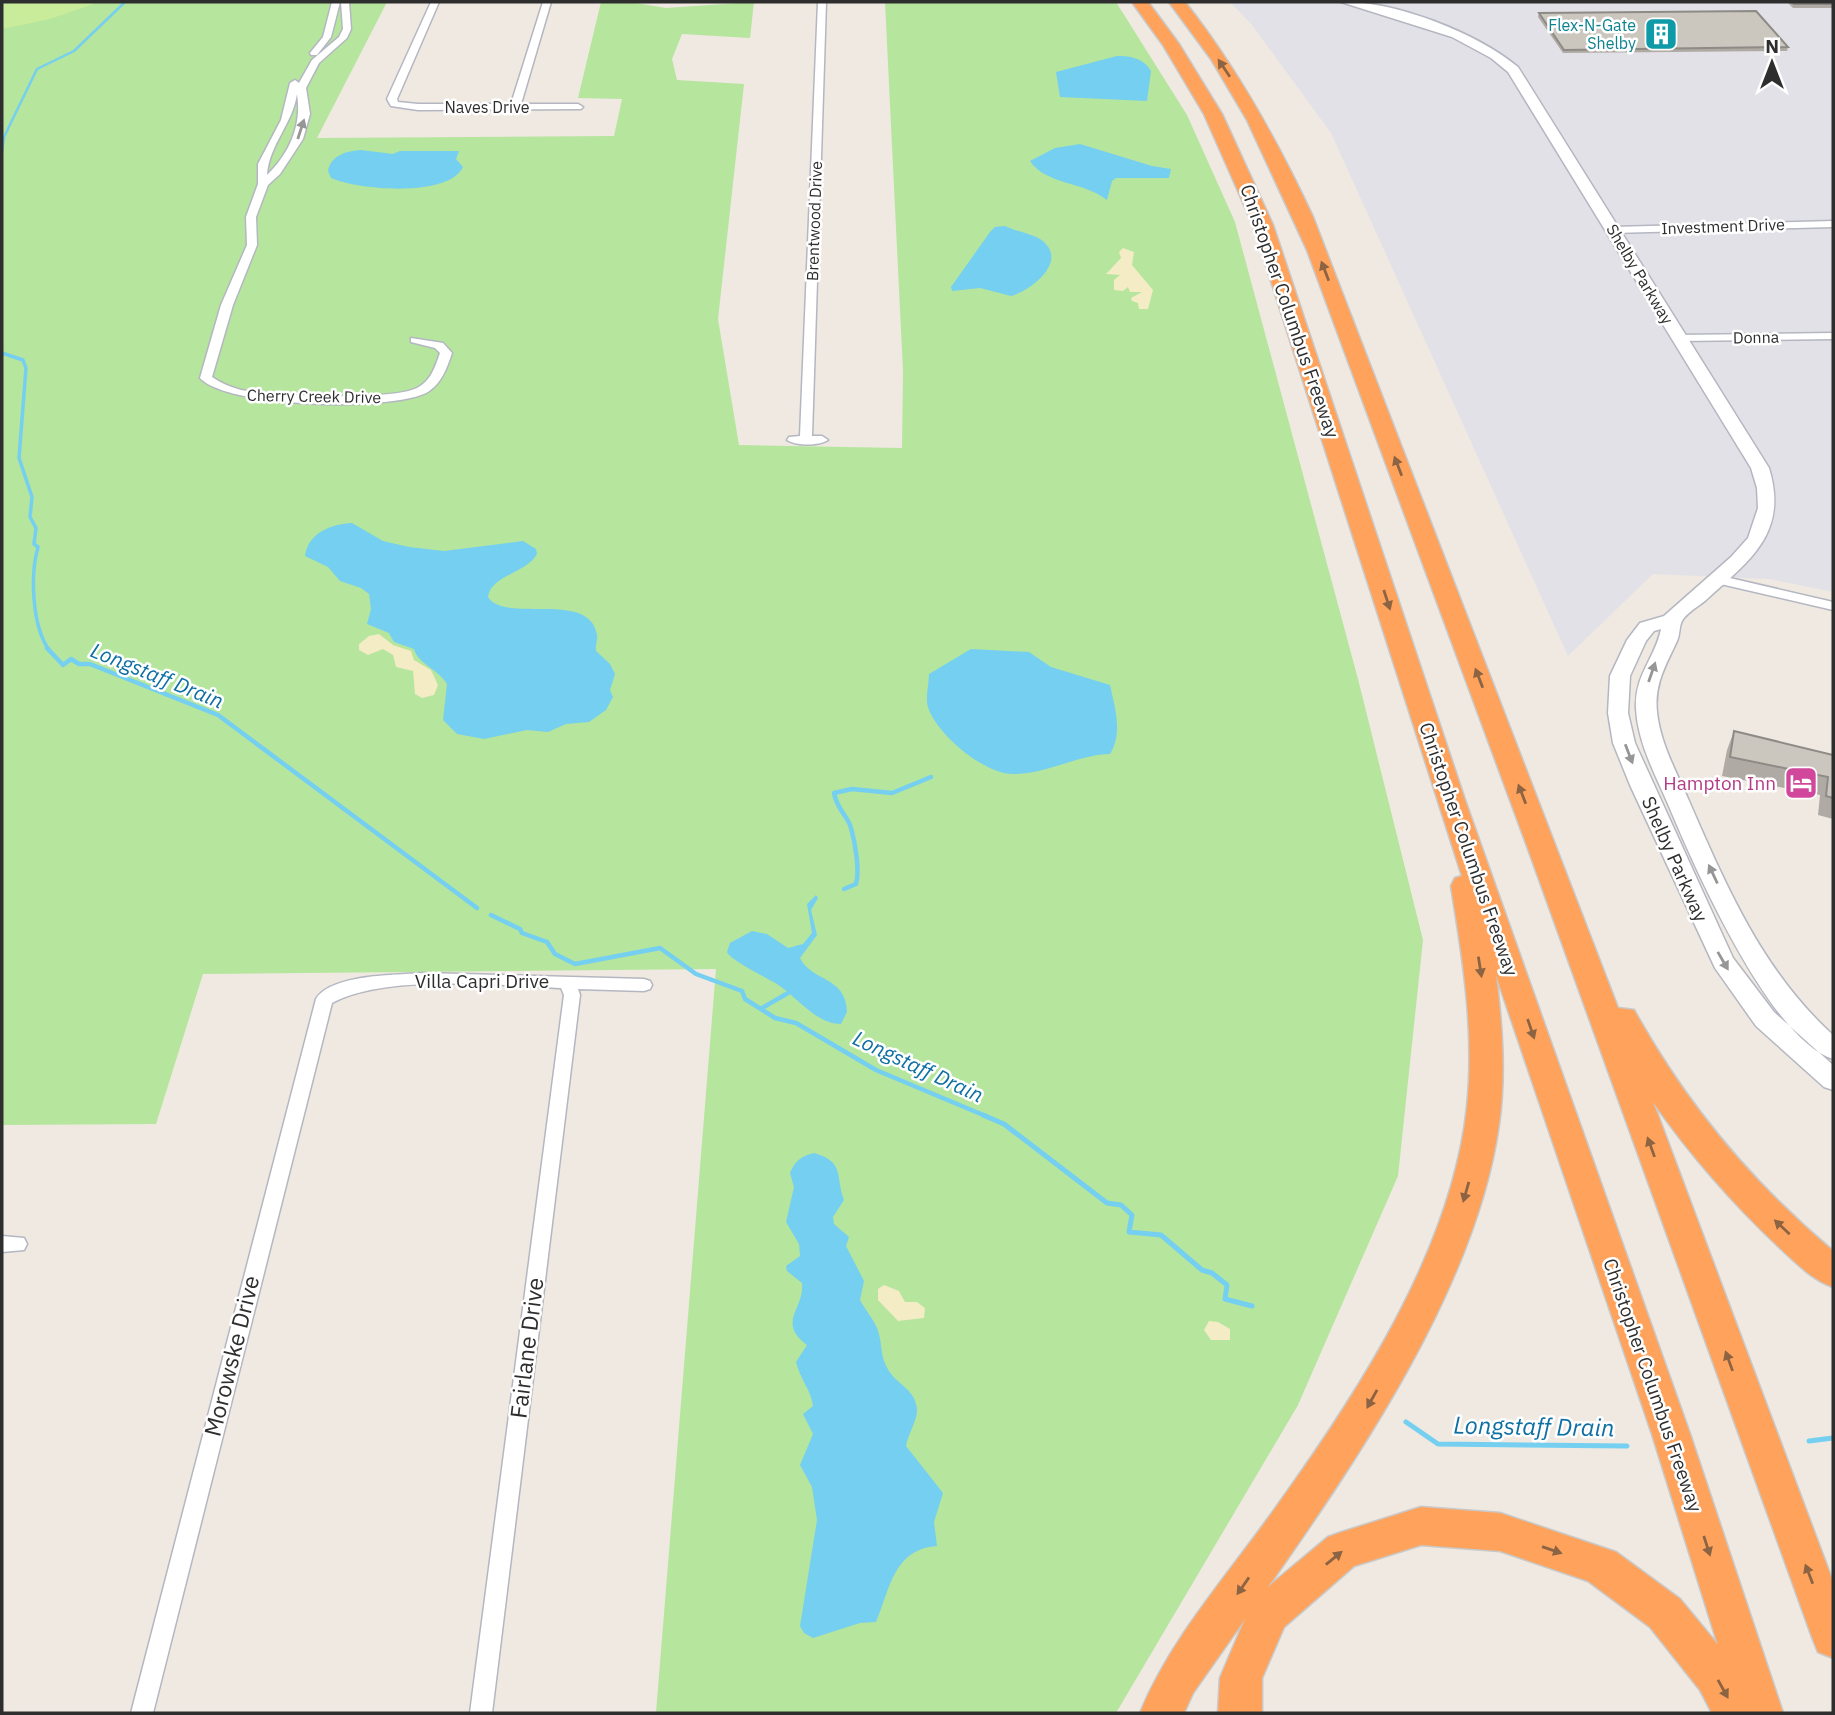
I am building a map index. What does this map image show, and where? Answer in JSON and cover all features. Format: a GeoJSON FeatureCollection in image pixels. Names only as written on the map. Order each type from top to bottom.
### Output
{"type":"FeatureCollection","features":[{"type":"Feature","properties":{"kind":"highway","name":"Christopher Columbus Freeway"},"geometry":{"type":"LineString","coordinates":[[1140,2],[1171,44],[1213,114],[1263,225],[1452,803],[1671,1434],[1761,1713]]}},
{"type":"Feature","properties":{"kind":"highway","name":"Christopher Columbus Freeway"},"geometry":{"type":"LineString","coordinates":[[1177,2],[1243,96],[1298,204],[1542,846],[1833,1637]]}},
{"type":"Feature","properties":{"kind":"highway"},"geometry":{"type":"LineString","coordinates":[[1161,1713],[1178,1678],[1370,1404],[1433,1282],[1463,1203],[1479,1137],[1487,1051],[1483,984],[1452,803]]}},
{"type":"Feature","properties":{"kind":"highway"},"geometry":{"type":"LineString","coordinates":[[1542,846],[1652,1075],[1695,1134],[1739,1185],[1781,1227],[1833,1272]]}},
{"type":"Feature","properties":{"kind":"highway"},"geometry":{"type":"LineString","coordinates":[[1240,1713],[1241,1678],[1269,1613],[1342,1551],[1421,1526],[1500,1532],[1601,1566],[1665,1613],[1715,1675],[1736,1713]]}},
{"type":"Feature","properties":{"kind":"street","name":"Cherry Creek Drive"},"geometry":{"type":"LineString","coordinates":[[263,184],[260,172],[289,111],[303,65],[327,37],[336,2],[345,2],[347,29],[343,38],[315,62],[297,88]]}},
{"type":"Feature","properties":{"kind":"street","name":"Naves Drive"},"geometry":{"type":"LineString","coordinates":[[435,2],[392,99],[396,105],[578,107]]}},
{"type":"Feature","properties":{"kind":"street"},"geometry":{"type":"LineString","coordinates":[[515,107],[547,2]]}},
{"type":"Feature","properties":{"kind":"street","name":"Brentwood Drive"},"geometry":{"type":"LineString","coordinates":[[806,439],[822,2]]}},
{"type":"Feature","properties":{"kind":"street","name":"Shelby Parkway"},"geometry":{"type":"LineString","coordinates":[[1347,2],[1455,35],[1488,50],[1508,65],[1753,456],[1766,488],[1767,508],[1763,529],[1750,549],[1671,620],[1647,627],[1630,650],[1618,687],[1618,713],[1625,743],[1641,785],[1723,962],[1765,1019],[1833,1080]]}},
{"type":"Feature","properties":{"kind":"street","name":"Cherry Creek Drive"},"geometry":{"type":"LineString","coordinates":[[297,88],[305,114],[303,126],[284,160],[263,184],[251,217],[252,244],[227,305],[206,370],[210,383],[227,392],[257,397],[390,397],[418,393],[438,379],[446,353],[439,345],[415,340]]}},
{"type":"Feature","properties":{"kind":"street"},"geometry":{"type":"LineString","coordinates":[[264,161],[284,160]]}},
{"type":"Feature","properties":{"kind":"street","name":"Investment Drive"},"geometry":{"type":"LineString","coordinates":[[1613,230],[1833,224]]}},
{"type":"Feature","properties":{"kind":"street","name":"Donna"},"geometry":{"type":"LineString","coordinates":[[1679,338],[1833,336]]}},
{"type":"Feature","properties":{"kind":"street"},"geometry":{"type":"LineString","coordinates":[[793,440],[822,440]]}},
{"type":"Feature","properties":{"kind":"street"},"geometry":{"type":"LineString","coordinates":[[1717,579],[1833,606]]}},
{"type":"Feature","properties":{"kind":"street","name":"Shelby Parkway"},"geometry":{"type":"LineString","coordinates":[[1671,620],[1672,637],[1652,668],[1647,688],[1649,728],[1662,765],[1752,956],[1786,1004],[1833,1049]]}},
{"type":"Feature","properties":{"kind":"street"},"geometry":{"type":"LineString","coordinates":[[1618,713],[1635,716],[1649,728]]}},
{"type":"Feature","properties":{"kind":"street","name":"Villa Capri Drive"},"geometry":{"type":"LineString","coordinates":[[324,999],[333,990],[367,982],[538,978],[568,984],[644,985]]}},
{"type":"Feature","properties":{"kind":"street","name":"Fairlane Drive"},"geometry":{"type":"LineString","coordinates":[[481,1713],[572,996],[568,984]]}},
{"type":"Feature","properties":{"kind":"street","name":"Morowske Drive"},"geometry":{"type":"LineString","coordinates":[[142,1713],[324,999]]}},
{"type":"Feature","properties":{"kind":"shaded area"},"geometry":{"type":"Polygon","coordinates":[[[1230,2],[1833,2],[1833,592],[1769,579],[1653,574],[1568,656],[1331,133],[1252,25],[1230,2]]]}},
{"type":"Feature","properties":{"kind":"green space"},"geometry":{"type":"Polygon","coordinates":[[[2,2],[387,2],[317,138],[614,136],[622,99],[578,98],[601,2],[629,2],[666,8],[754,2],[750,38],[682,34],[672,59],[677,80],[744,84],[718,319],[739,445],[902,448],[903,371],[885,2],[1116,2],[1187,115],[1235,222],[1358,679],[1423,940],[1398,1176],[1298,1405],[1116,1713],[656,1713],[716,969],[203,974],[156,1124],[2,1125],[2,2]]]}},
{"type":"Feature","properties":{"kind":"green space"},"geometry":{"type":"Polygon","coordinates":[[[2,2],[99,2],[50,19],[2,29],[2,2]]]}},
{"type":"Feature","properties":{"kind":"sand"},"geometry":{"type":"Polygon","coordinates":[[[1123,248],[1134,252],[1132,265],[1153,290],[1148,309],[1139,309],[1138,303],[1132,301],[1131,298],[1142,292],[1130,292],[1128,287],[1123,291],[1114,290],[1114,280],[1120,275],[1106,274],[1121,258],[1119,252],[1123,248]]]}},
{"type":"Feature","properties":{"kind":"sand"},"geometry":{"type":"Polygon","coordinates":[[[379,634],[393,645],[411,651],[414,660],[431,670],[438,685],[434,695],[422,698],[415,694],[413,671],[396,667],[393,655],[383,649],[368,655],[359,650],[359,644],[369,636],[379,634]]]}},
{"type":"Feature","properties":{"kind":"sand"},"geometry":{"type":"Polygon","coordinates":[[[884,1285],[899,1291],[905,1302],[917,1302],[925,1308],[924,1318],[898,1321],[878,1300],[878,1289],[884,1285]]]}},
{"type":"Feature","properties":{"kind":"sand"},"geometry":{"type":"Polygon","coordinates":[[[1209,1321],[1218,1322],[1230,1329],[1230,1340],[1211,1340],[1204,1330],[1209,1321]]]}},
{"type":"Feature","properties":{"kind":"water"},"geometry":{"type":"Polygon","coordinates":[[[1117,56],[1136,59],[1151,71],[1147,101],[1060,97],[1056,72],[1117,56]]]}},
{"type":"Feature","properties":{"kind":"water"},"geometry":{"type":"Polygon","coordinates":[[[1080,144],[1152,166],[1171,169],[1169,178],[1116,178],[1112,181],[1107,200],[1087,189],[1045,175],[1030,161],[1055,148],[1080,144]]]}},
{"type":"Feature","properties":{"kind":"water"},"geometry":{"type":"Polygon","coordinates":[[[361,150],[393,154],[400,151],[459,151],[456,159],[463,167],[454,177],[440,183],[402,189],[361,186],[331,178],[328,171],[332,161],[345,153],[361,150]]]}},
{"type":"Feature","properties":{"kind":"water"},"geometry":{"type":"Polygon","coordinates":[[[1005,226],[1038,238],[1046,244],[1051,252],[1051,260],[1042,276],[1027,289],[1011,296],[980,288],[952,291],[951,287],[990,232],[995,227],[1005,226]]]}},
{"type":"Feature","properties":{"kind":"water"},"geometry":{"type":"Polygon","coordinates":[[[352,523],[383,541],[409,547],[444,551],[523,541],[536,549],[537,554],[526,566],[502,579],[488,597],[497,604],[511,608],[564,610],[579,613],[591,621],[597,635],[596,651],[610,664],[615,674],[610,690],[613,697],[606,710],[589,722],[566,724],[548,732],[527,730],[484,739],[457,734],[443,720],[447,684],[443,679],[420,659],[414,649],[394,642],[389,633],[367,624],[371,609],[369,594],[361,588],[340,581],[328,567],[305,556],[311,541],[322,531],[336,525],[352,523]]]}},
{"type":"Feature","properties":{"kind":"water"},"geometry":{"type":"Polygon","coordinates":[[[971,649],[1029,652],[1051,667],[1110,685],[1117,729],[1110,754],[1014,774],[989,768],[963,751],[933,718],[927,695],[929,674],[971,649]]]}},
{"type":"Feature","properties":{"kind":"water"},"geometry":{"type":"Polygon","coordinates":[[[816,895],[818,898],[811,910],[817,935],[800,958],[812,972],[835,985],[841,992],[847,1012],[841,1024],[823,1020],[815,1015],[777,984],[727,952],[730,943],[752,931],[767,934],[788,948],[803,944],[812,933],[807,904],[816,895]]]}},
{"type":"Feature","properties":{"kind":"water"},"geometry":{"type":"Polygon","coordinates":[[[814,1153],[835,1165],[844,1200],[833,1217],[834,1224],[849,1237],[846,1246],[864,1281],[860,1300],[877,1328],[885,1363],[892,1375],[911,1393],[916,1403],[916,1417],[906,1446],[943,1493],[934,1522],[937,1546],[922,1549],[902,1563],[895,1573],[876,1622],[860,1623],[813,1638],[804,1633],[800,1626],[817,1520],[812,1487],[800,1465],[813,1434],[803,1414],[813,1406],[796,1362],[807,1345],[794,1329],[794,1315],[802,1292],[802,1283],[787,1271],[786,1266],[800,1256],[799,1244],[786,1222],[794,1187],[790,1173],[799,1160],[814,1153]]]}},
{"type":"Feature","properties":{"kind":"building"},"geometry":{"type":"Polygon","coordinates":[[[1791,2],[1833,2],[1833,4],[1794,4],[1791,2]]]}},
{"type":"Feature","properties":{"kind":"building","name":"Flex-N-Gate Shelby"},"geometry":{"type":"Polygon","coordinates":[[[1756,11],[1788,47],[1564,50],[1539,13],[1756,11]]]}},
{"type":"Feature","properties":{"kind":"building"},"geometry":{"type":"Polygon","coordinates":[[[1734,731],[1833,755],[1833,798],[1826,796],[1828,777],[1730,757],[1734,731]]]}},
{"type":"Feature","properties":{"kind":"waterway","name":"Longstaff Drain"},"geometry":{"type":"LineString","coordinates":[[2,152],[4,137],[37,69],[74,51],[125,2]]}},
{"type":"Feature","properties":{"kind":"waterway","name":"Longstaff Drain"},"geometry":{"type":"LineString","coordinates":[[2,353],[23,360],[26,368],[19,458],[32,497],[30,517],[36,528],[34,544],[38,547],[33,586],[36,614],[43,640],[49,650]]}},
{"type":"Feature","properties":{"kind":"waterway","name":"Longstaff Drain"},"geometry":{"type":"LineString","coordinates":[[47,648],[63,665],[71,659],[79,664],[90,664],[218,715],[477,908]]}},
{"type":"Feature","properties":{"kind":"waterway"},"geometry":{"type":"LineString","coordinates":[[844,889],[856,884],[856,856],[850,824],[834,793],[852,789],[892,793],[931,777]]}},
{"type":"Feature","properties":{"kind":"waterway","name":"Longstaff Drain"},"geometry":{"type":"LineString","coordinates":[[491,915],[520,929],[522,933],[547,942],[555,954],[575,964],[660,948],[696,974],[742,991],[745,999],[775,1018],[796,1023],[876,1070],[988,1117]]}},
{"type":"Feature","properties":{"kind":"waterway"},"geometry":{"type":"LineString","coordinates":[[762,1008],[788,993]]}},
{"type":"Feature","properties":{"kind":"waterway","name":"Longstaff Drain"},"geometry":{"type":"LineString","coordinates":[[983,1115],[1004,1124],[1107,1203],[1121,1205],[1132,1215],[1129,1232],[1161,1235],[1202,1270],[1212,1273],[1227,1285],[1225,1299],[1252,1306]]}},
{"type":"Feature","properties":{"kind":"waterway","name":"Longstaff Drain"},"geometry":{"type":"LineString","coordinates":[[1406,1422],[1438,1444],[1627,1446]]}},
{"type":"Feature","properties":{"kind":"waterway","name":"Longstaff Drain"},"geometry":{"type":"LineString","coordinates":[[1809,1441],[1833,1438]]}},
{"type":"Feature","properties":{"kind":"place","name":"Flex-N-Gate Shelby"},"geometry":{"type":"Point","coordinates":[1661,34]}},
{"type":"Feature","properties":{"kind":"place","name":"Hampton Inn"},"geometry":{"type":"Point","coordinates":[1801,783]}}]}
